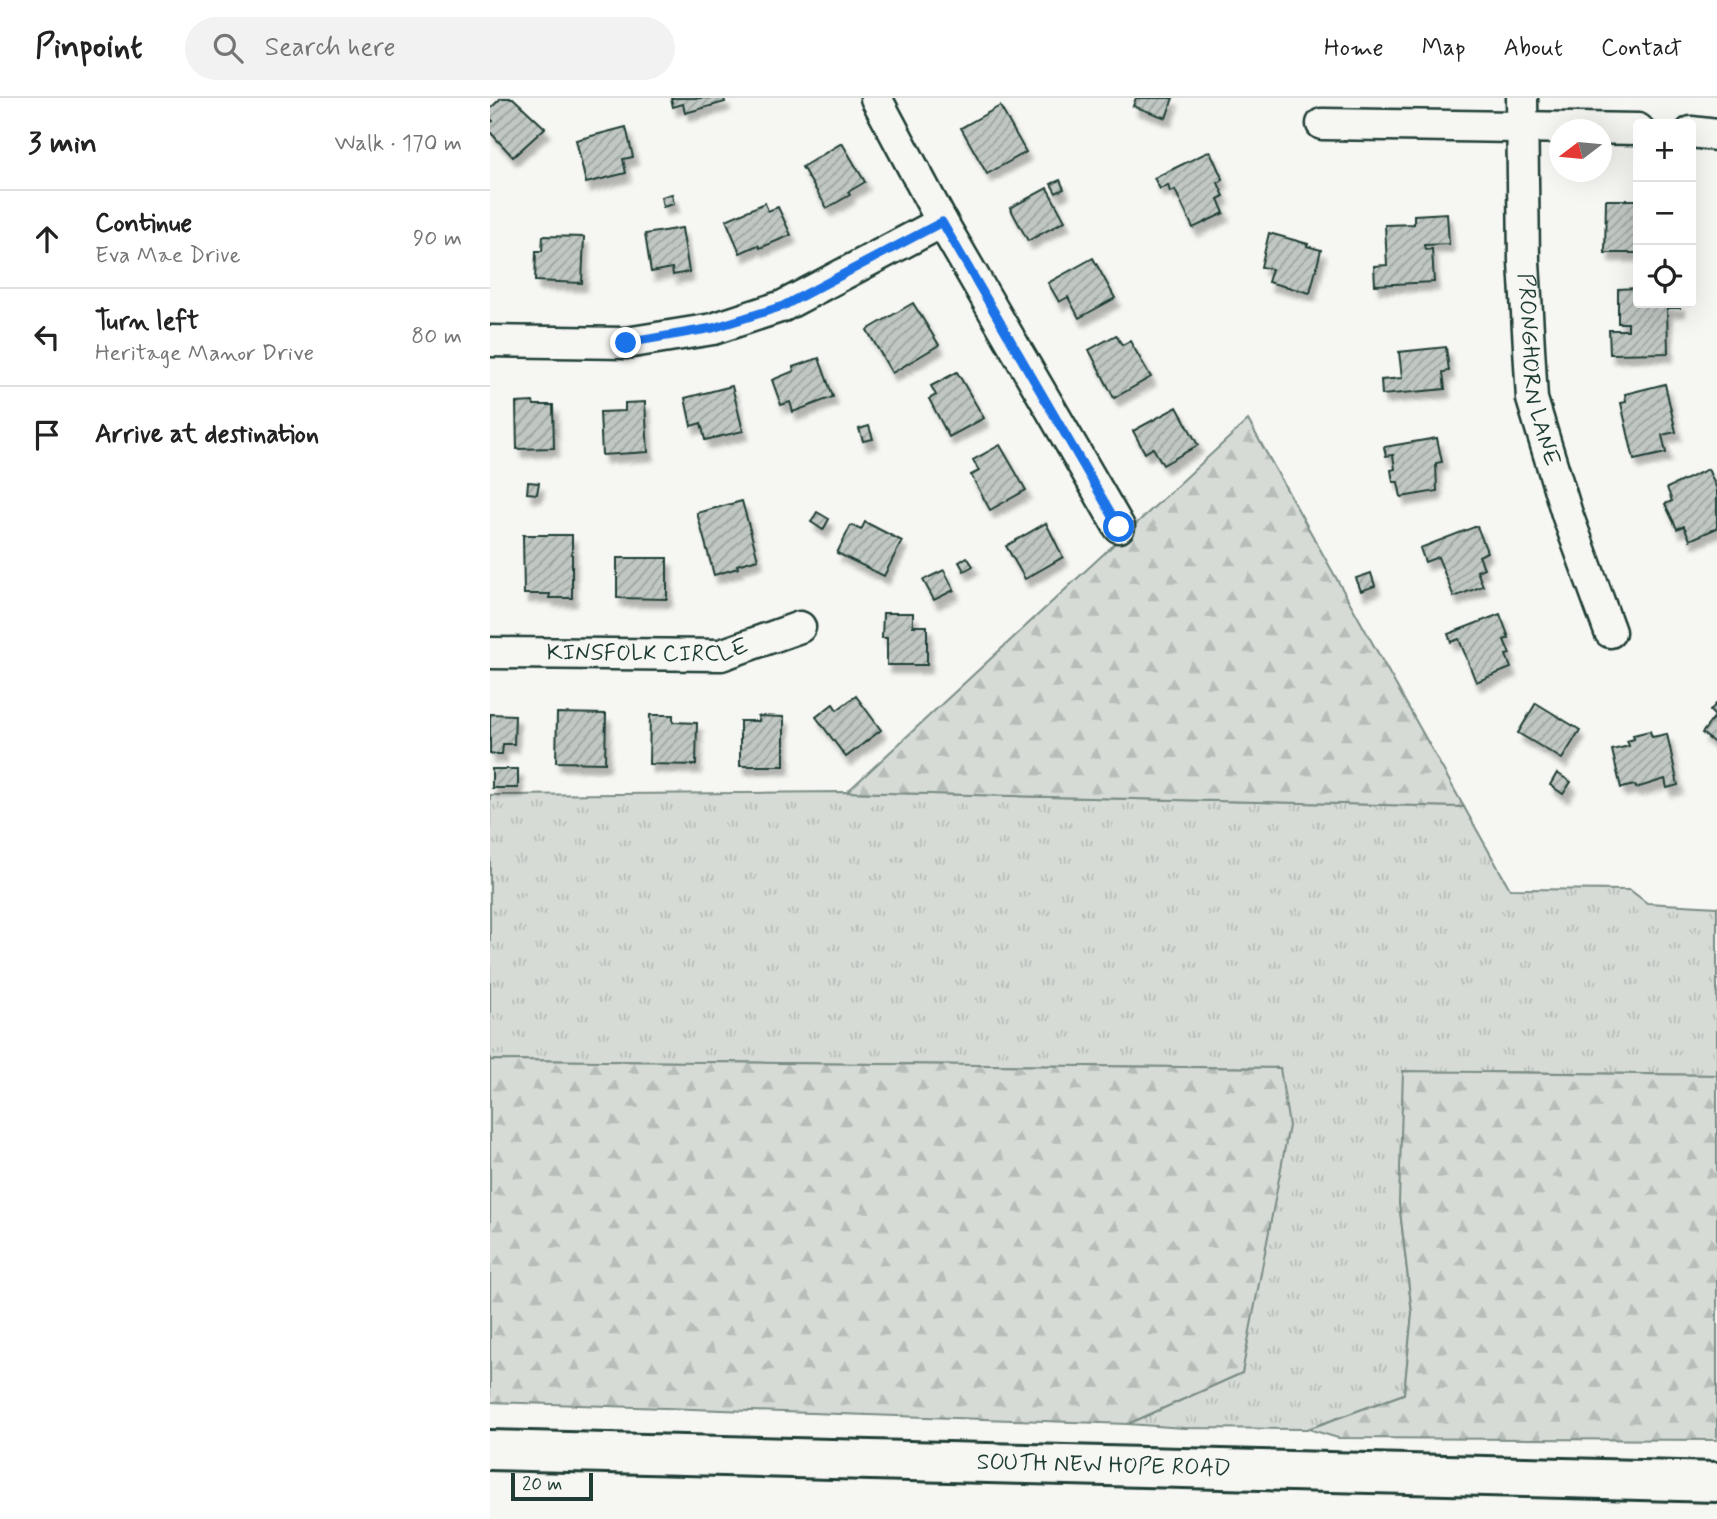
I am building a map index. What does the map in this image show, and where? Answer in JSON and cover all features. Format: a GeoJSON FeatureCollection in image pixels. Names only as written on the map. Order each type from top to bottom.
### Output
{"type":"FeatureCollection","features":[{"type":"Feature","properties":{"kind":"main road","name":"SOUTH NEW HOPE ROAD"},"geometry":{"type":"LineString","coordinates":[[490,1450],[1717,1482]]}},
{"type":"Feature","properties":{"kind":"street"},"geometry":{"type":"LineString","coordinates":[[876,98],[942,222],[1119,527]]}},
{"type":"Feature","properties":{"kind":"street"},"geometry":{"type":"LineString","coordinates":[[1322,124],[1522,113],[1633,128]]}},
{"type":"Feature","properties":{"kind":"street","name":"PRONGHORN LANE"},"geometry":{"type":"LineString","coordinates":[[1522,113],[1524,262],[1532,399],[1567,514],[1610,632]]}},
{"type":"Feature","properties":{"kind":"street"},"geometry":{"type":"LineString","coordinates":[[1696,133],[1717,135]]}},
{"type":"Feature","properties":{"kind":"street"},"geometry":{"type":"LineString","coordinates":[[490,341],[626,343],[713,328],[783,306],[942,222]]}},
{"type":"Feature","properties":{"kind":"street","name":"KINSFOLK CIRCLE"},"geometry":{"type":"LineString","coordinates":[[490,653],[721,655],[800,627]]}},
{"type":"Feature","properties":{"kind":"green space"},"geometry":{"type":"Polygon","coordinates":[[[1248,420],[1464,807],[847,792],[1248,420]]]}},
{"type":"Feature","properties":{"kind":"green space"},"geometry":{"type":"Polygon","coordinates":[[[847,792],[1464,807],[1510,889],[1630,890],[1647,903],[1717,907],[1717,1075],[1490,1072],[1399,1202],[1412,1313],[1404,1394],[1308,1429],[1184,1428],[1128,1424],[1242,1373],[1279,1068],[490,1060],[490,795],[847,792]]]}},
{"type":"Feature","properties":{"kind":"green space"},"geometry":{"type":"Polygon","coordinates":[[[490,1060],[1280,1068],[1289,1126],[1242,1373],[1128,1424],[490,1402],[490,1060]]]}},
{"type":"Feature","properties":{"kind":"green space"},"geometry":{"type":"Polygon","coordinates":[[[1403,1071],[1717,1075],[1717,1440],[1338,1438],[1308,1429],[1404,1394],[1412,1313],[1399,1202],[1403,1071]]]}},
{"type":"Feature","properties":{"kind":"building"},"geometry":{"type":"Polygon","coordinates":[[[501,98],[513,98],[545,128],[513,157],[490,132],[490,123],[493,121],[490,118],[490,109],[501,98]]]}},
{"type":"Feature","properties":{"kind":"building"},"geometry":{"type":"Polygon","coordinates":[[[671,98],[724,98],[725,102],[685,113],[683,104],[673,107],[671,98]]]}},
{"type":"Feature","properties":{"kind":"building"},"geometry":{"type":"Polygon","coordinates":[[[1136,98],[1173,98],[1166,118],[1133,106],[1136,98]]]}},
{"type":"Feature","properties":{"kind":"building"},"geometry":{"type":"Polygon","coordinates":[[[1000,106],[1026,152],[987,174],[961,128],[1000,106]]]}},
{"type":"Feature","properties":{"kind":"building"},"geometry":{"type":"Polygon","coordinates":[[[626,127],[633,157],[623,159],[626,173],[586,183],[576,140],[626,127]]]}},
{"type":"Feature","properties":{"kind":"building"},"geometry":{"type":"Polygon","coordinates":[[[842,143],[865,182],[848,192],[850,195],[827,208],[802,167],[842,143]]]}},
{"type":"Feature","properties":{"kind":"building"},"geometry":{"type":"Polygon","coordinates":[[[1210,151],[1223,180],[1218,183],[1224,196],[1218,199],[1224,213],[1193,228],[1175,190],[1170,192],[1168,185],[1160,189],[1154,178],[1210,151]]]}},
{"type":"Feature","properties":{"kind":"building"},"geometry":{"type":"Polygon","coordinates":[[[1060,180],[1064,189],[1056,193],[1051,184],[1060,180]]]}},
{"type":"Feature","properties":{"kind":"building"},"geometry":{"type":"Polygon","coordinates":[[[1047,188],[1065,221],[1028,241],[1010,208],[1047,188]]]}},
{"type":"Feature","properties":{"kind":"building"},"geometry":{"type":"Polygon","coordinates":[[[672,194],[674,204],[663,207],[661,197],[672,194]]]}},
{"type":"Feature","properties":{"kind":"building"},"geometry":{"type":"Polygon","coordinates":[[[1606,200],[1633,200],[1633,253],[1605,253],[1606,200]]]}},
{"type":"Feature","properties":{"kind":"building"},"geometry":{"type":"Polygon","coordinates":[[[765,203],[768,211],[778,207],[791,235],[740,253],[726,220],[765,203]]]}},
{"type":"Feature","properties":{"kind":"building"},"geometry":{"type":"Polygon","coordinates":[[[1447,213],[1449,244],[1424,245],[1425,250],[1432,249],[1434,282],[1375,285],[1374,266],[1387,265],[1385,225],[1414,224],[1414,215],[1447,213]]]}},
{"type":"Feature","properties":{"kind":"building"},"geometry":{"type":"Polygon","coordinates":[[[682,228],[689,272],[673,275],[672,268],[651,272],[645,234],[682,228]]]}},
{"type":"Feature","properties":{"kind":"building"},"geometry":{"type":"Polygon","coordinates":[[[1269,233],[1321,250],[1310,293],[1268,282],[1272,269],[1261,267],[1269,233]]]}},
{"type":"Feature","properties":{"kind":"building"},"geometry":{"type":"Polygon","coordinates":[[[543,236],[584,237],[582,283],[535,281],[536,251],[542,251],[543,236]]]}},
{"type":"Feature","properties":{"kind":"building"},"geometry":{"type":"Polygon","coordinates":[[[1093,258],[1115,298],[1079,318],[1068,297],[1059,302],[1048,283],[1093,258]]]}},
{"type":"Feature","properties":{"kind":"building"},"geometry":{"type":"Polygon","coordinates":[[[1633,288],[1633,308],[1667,308],[1668,353],[1610,354],[1609,330],[1628,330],[1628,323],[1618,323],[1618,289],[1633,288]]]}},
{"type":"Feature","properties":{"kind":"building"},"geometry":{"type":"Polygon","coordinates":[[[913,303],[939,345],[892,373],[867,330],[913,303]]]}},
{"type":"Feature","properties":{"kind":"building"},"geometry":{"type":"Polygon","coordinates":[[[1116,335],[1122,345],[1130,341],[1151,377],[1114,398],[1089,350],[1116,335]]]}},
{"type":"Feature","properties":{"kind":"building"},"geometry":{"type":"Polygon","coordinates":[[[1446,347],[1449,371],[1443,372],[1445,389],[1382,395],[1381,380],[1402,378],[1399,352],[1446,347]]]}},
{"type":"Feature","properties":{"kind":"building"},"geometry":{"type":"Polygon","coordinates":[[[819,358],[833,397],[793,412],[790,402],[781,405],[772,380],[794,371],[793,367],[819,358]]]}},
{"type":"Feature","properties":{"kind":"building"},"geometry":{"type":"Polygon","coordinates":[[[957,372],[984,418],[949,437],[929,399],[936,395],[931,386],[957,372]]]}},
{"type":"Feature","properties":{"kind":"building"},"geometry":{"type":"Polygon","coordinates":[[[1665,384],[1676,432],[1662,435],[1666,453],[1634,460],[1621,403],[1626,402],[1625,394],[1665,384]]]}},
{"type":"Feature","properties":{"kind":"building"},"geometry":{"type":"Polygon","coordinates":[[[732,386],[743,431],[705,440],[701,423],[691,426],[685,398],[732,386]]]}},
{"type":"Feature","properties":{"kind":"building"},"geometry":{"type":"Polygon","coordinates":[[[533,402],[534,405],[553,405],[554,448],[517,449],[516,403],[533,402]]]}},
{"type":"Feature","properties":{"kind":"building"},"geometry":{"type":"Polygon","coordinates":[[[645,402],[648,452],[602,455],[600,412],[625,411],[625,403],[645,402]]]}},
{"type":"Feature","properties":{"kind":"building"},"geometry":{"type":"Polygon","coordinates":[[[1177,407],[1198,445],[1163,465],[1153,448],[1145,453],[1133,431],[1177,407]]]}},
{"type":"Feature","properties":{"kind":"building"},"geometry":{"type":"Polygon","coordinates":[[[869,426],[873,439],[863,441],[859,429],[869,426]]]}},
{"type":"Feature","properties":{"kind":"building"},"geometry":{"type":"Polygon","coordinates":[[[1437,438],[1442,462],[1436,463],[1437,491],[1401,497],[1398,482],[1393,482],[1393,455],[1386,456],[1384,447],[1437,438]]]}},
{"type":"Feature","properties":{"kind":"building"},"geometry":{"type":"Polygon","coordinates":[[[1000,445],[1026,490],[990,510],[971,475],[979,471],[973,460],[1000,445]]]}},
{"type":"Feature","properties":{"kind":"building"},"geometry":{"type":"Polygon","coordinates":[[[1708,469],[1717,489],[1717,528],[1690,540],[1684,526],[1677,529],[1665,504],[1672,501],[1667,488],[1708,469]]]}},
{"type":"Feature","properties":{"kind":"building"},"geometry":{"type":"Polygon","coordinates":[[[528,482],[539,483],[537,494],[527,493],[528,482]]]}},
{"type":"Feature","properties":{"kind":"building"},"geometry":{"type":"Polygon","coordinates":[[[742,501],[758,559],[714,575],[697,513],[742,501]]]}},
{"type":"Feature","properties":{"kind":"building"},"geometry":{"type":"Polygon","coordinates":[[[817,512],[829,519],[823,530],[811,522],[817,512]]]}},
{"type":"Feature","properties":{"kind":"building"},"geometry":{"type":"Polygon","coordinates":[[[865,522],[902,541],[884,576],[837,553],[851,525],[861,530],[865,522]]]}},
{"type":"Feature","properties":{"kind":"building"},"geometry":{"type":"Polygon","coordinates":[[[1046,523],[1063,557],[1025,579],[1006,546],[1046,523]]]}},
{"type":"Feature","properties":{"kind":"building"},"geometry":{"type":"Polygon","coordinates":[[[1477,526],[1487,552],[1479,556],[1484,568],[1477,571],[1483,586],[1454,597],[1438,557],[1425,562],[1420,548],[1477,526]]]}},
{"type":"Feature","properties":{"kind":"building"},"geometry":{"type":"Polygon","coordinates":[[[523,535],[572,535],[572,598],[549,598],[550,594],[524,594],[523,535]]]}},
{"type":"Feature","properties":{"kind":"building"},"geometry":{"type":"Polygon","coordinates":[[[967,557],[973,566],[964,571],[959,562],[967,557]]]}},
{"type":"Feature","properties":{"kind":"building"},"geometry":{"type":"Polygon","coordinates":[[[617,558],[667,558],[667,599],[617,598],[617,558]]]}},
{"type":"Feature","properties":{"kind":"building"},"geometry":{"type":"Polygon","coordinates":[[[944,570],[954,590],[934,600],[923,580],[944,570]]]}},
{"type":"Feature","properties":{"kind":"building"},"geometry":{"type":"Polygon","coordinates":[[[1371,573],[1375,586],[1361,591],[1356,578],[1371,573]]]}},
{"type":"Feature","properties":{"kind":"building"},"geometry":{"type":"Polygon","coordinates":[[[883,613],[913,613],[913,626],[927,626],[927,665],[887,665],[887,638],[882,638],[883,613]]]}},
{"type":"Feature","properties":{"kind":"building"},"geometry":{"type":"Polygon","coordinates":[[[1500,614],[1509,638],[1504,640],[1510,654],[1506,655],[1511,668],[1476,682],[1459,639],[1451,642],[1448,634],[1500,614]]]}},
{"type":"Feature","properties":{"kind":"building"},"geometry":{"type":"Polygon","coordinates":[[[856,696],[881,730],[846,757],[816,717],[833,704],[837,710],[856,696]]]}},
{"type":"Feature","properties":{"kind":"building"},"geometry":{"type":"Polygon","coordinates":[[[1536,703],[1580,730],[1562,759],[1518,733],[1536,703]]]}},
{"type":"Feature","properties":{"kind":"building"},"geometry":{"type":"Polygon","coordinates":[[[1717,703],[1717,745],[1702,733],[1715,716],[1710,711],[1717,703]]]}},
{"type":"Feature","properties":{"kind":"building"},"geometry":{"type":"Polygon","coordinates":[[[557,713],[606,714],[605,763],[556,762],[557,713]]]}},
{"type":"Feature","properties":{"kind":"building"},"geometry":{"type":"Polygon","coordinates":[[[490,714],[515,715],[514,744],[503,744],[502,754],[490,754],[490,714]]]}},
{"type":"Feature","properties":{"kind":"building"},"geometry":{"type":"Polygon","coordinates":[[[650,715],[673,715],[673,722],[697,723],[696,765],[649,764],[650,715]]]}},
{"type":"Feature","properties":{"kind":"building"},"geometry":{"type":"Polygon","coordinates":[[[758,716],[784,717],[784,766],[740,766],[740,721],[759,721],[758,716]]]}},
{"type":"Feature","properties":{"kind":"building"},"geometry":{"type":"Polygon","coordinates":[[[1650,731],[1652,737],[1667,734],[1678,785],[1667,788],[1665,779],[1636,788],[1635,785],[1621,788],[1612,750],[1629,746],[1627,741],[1634,739],[1633,735],[1650,731]]]}},
{"type":"Feature","properties":{"kind":"building"},"geometry":{"type":"Polygon","coordinates":[[[492,769],[518,769],[518,788],[492,788],[492,769]]]}},
{"type":"Feature","properties":{"kind":"building"},"geometry":{"type":"Polygon","coordinates":[[[1557,773],[1571,782],[1563,794],[1550,785],[1557,773]]]}},
{"type":"Feature","properties":{"kind":"route"},"geometry":{"type":"LineString","coordinates":[[626,343],[713,328],[783,306],[942,222],[1119,527]]}}]}
